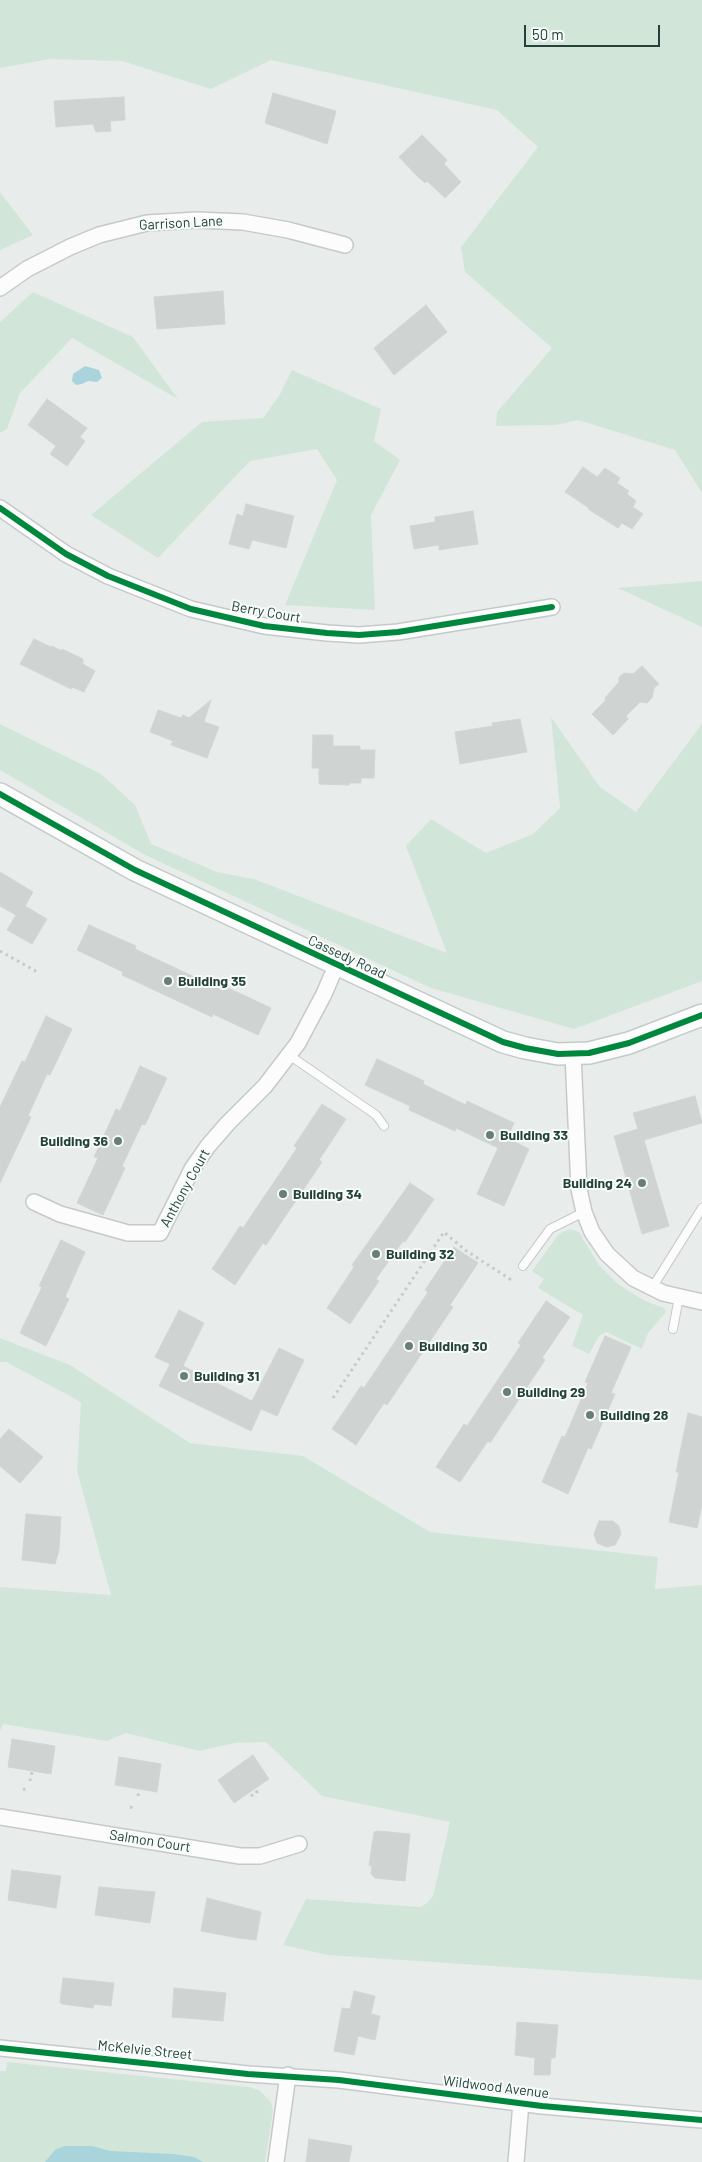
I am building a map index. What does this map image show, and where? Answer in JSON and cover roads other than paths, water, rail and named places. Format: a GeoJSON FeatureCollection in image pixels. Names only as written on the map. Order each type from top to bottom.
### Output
{"type":"FeatureCollection","features":[{"type":"Feature","properties":{"kind":"street","name":"Garrison Lane"},"geometry":{"type":"LineString","coordinates":[[0,288],[27,269],[70,247],[100,235],[147,223],[197,220],[243,222],[288,230],[345,245]]}},
{"type":"Feature","properties":{"kind":"street","name":"Berry Court"},"geometry":{"type":"LineString","coordinates":[[0,508],[66,554],[108,576],[191,609],[264,626],[327,633],[398,632],[552,607]]}},
{"type":"Feature","properties":{"kind":"street","name":"Cassedy Road"},"geometry":{"type":"LineString","coordinates":[[0,794],[135,870],[336,966],[503,1042],[545,1052],[573,1054],[600,1051],[629,1043],[702,1015]]}},
{"type":"Feature","properties":{"kind":"street","name":"Anthony Court"},"geometry":{"type":"LineString","coordinates":[[34,1202],[60,1214],[128,1233],[160,1233],[192,1169],[208,1146],[228,1123],[266,1086],[305,1032],[336,966]]}},
{"type":"Feature","properties":{"kind":"street"},"geometry":{"type":"LineString","coordinates":[[573,1054],[578,1171],[584,1212],[592,1232],[607,1254],[628,1274],[652,1288],[679,1298],[702,1302]]}},
{"type":"Feature","properties":{"kind":"street","name":"Salmon Court"},"geometry":{"type":"LineString","coordinates":[[0,1817],[240,1856],[260,1856],[299,1844]]}},
{"type":"Feature","properties":{"kind":"street","name":"McKelvie Street"},"geometry":{"type":"LineString","coordinates":[[0,2048],[248,2074],[288,2075]]}},
{"type":"Feature","properties":{"kind":"street"},"geometry":{"type":"LineString","coordinates":[[276,2162],[288,2075]]}},
{"type":"Feature","properties":{"kind":"street","name":"Wildwood Avenue"},"geometry":{"type":"LineString","coordinates":[[288,2075],[521,2103],[702,2120]]}},
{"type":"Feature","properties":{"kind":"street"},"geometry":{"type":"LineString","coordinates":[[516,2162],[521,2103]]}},
{"type":"Feature","properties":{"kind":"lane"},"geometry":{"type":"LineString","coordinates":[[289,1055],[376,1115],[384,1126]]}},
{"type":"Feature","properties":{"kind":"lane"},"geometry":{"type":"LineString","coordinates":[[652,1288],[702,1208]]}},
{"type":"Feature","properties":{"kind":"lane"},"geometry":{"type":"LineString","coordinates":[[524,1266],[550,1229],[584,1212]]}},
{"type":"Feature","properties":{"kind":"lane"},"geometry":{"type":"LineString","coordinates":[[673,1329],[679,1298]]}},
{"type":"Feature","properties":{"kind":"water"},"geometry":{"type":"Polygon","coordinates":[[[85,366],[99,370],[102,378],[97,382],[88,381],[76,385],[72,381],[73,374],[85,366]]]}},
{"type":"Feature","properties":{"kind":"water"},"geometry":{"type":"Polygon","coordinates":[[[65,2146],[92,2146],[110,2151],[173,2154],[194,2157],[203,2162],[45,2162],[56,2149],[65,2146]]]}},
{"type":"Feature","properties":{"kind":"place","name":"Building 35"},"geometry":{"type":"Point","coordinates":[168,981]}},
{"type":"Feature","properties":{"kind":"place","name":"Building 33"},"geometry":{"type":"Point","coordinates":[490,1135]}},
{"type":"Feature","properties":{"kind":"place","name":"Building 36"},"geometry":{"type":"Point","coordinates":[118,1141]}},
{"type":"Feature","properties":{"kind":"place","name":"Building 24"},"geometry":{"type":"Point","coordinates":[642,1183]}},
{"type":"Feature","properties":{"kind":"place","name":"Building 34"},"geometry":{"type":"Point","coordinates":[283,1194]}},
{"type":"Feature","properties":{"kind":"place","name":"Building 32"},"geometry":{"type":"Point","coordinates":[376,1254]}},
{"type":"Feature","properties":{"kind":"place","name":"Building 30"},"geometry":{"type":"Point","coordinates":[409,1346]}},
{"type":"Feature","properties":{"kind":"place","name":"Building 31"},"geometry":{"type":"Point","coordinates":[184,1376]}},
{"type":"Feature","properties":{"kind":"place","name":"Building 29"},"geometry":{"type":"Point","coordinates":[507,1392]}},
{"type":"Feature","properties":{"kind":"place","name":"Building 28"},"geometry":{"type":"Point","coordinates":[590,1415]}}]}
